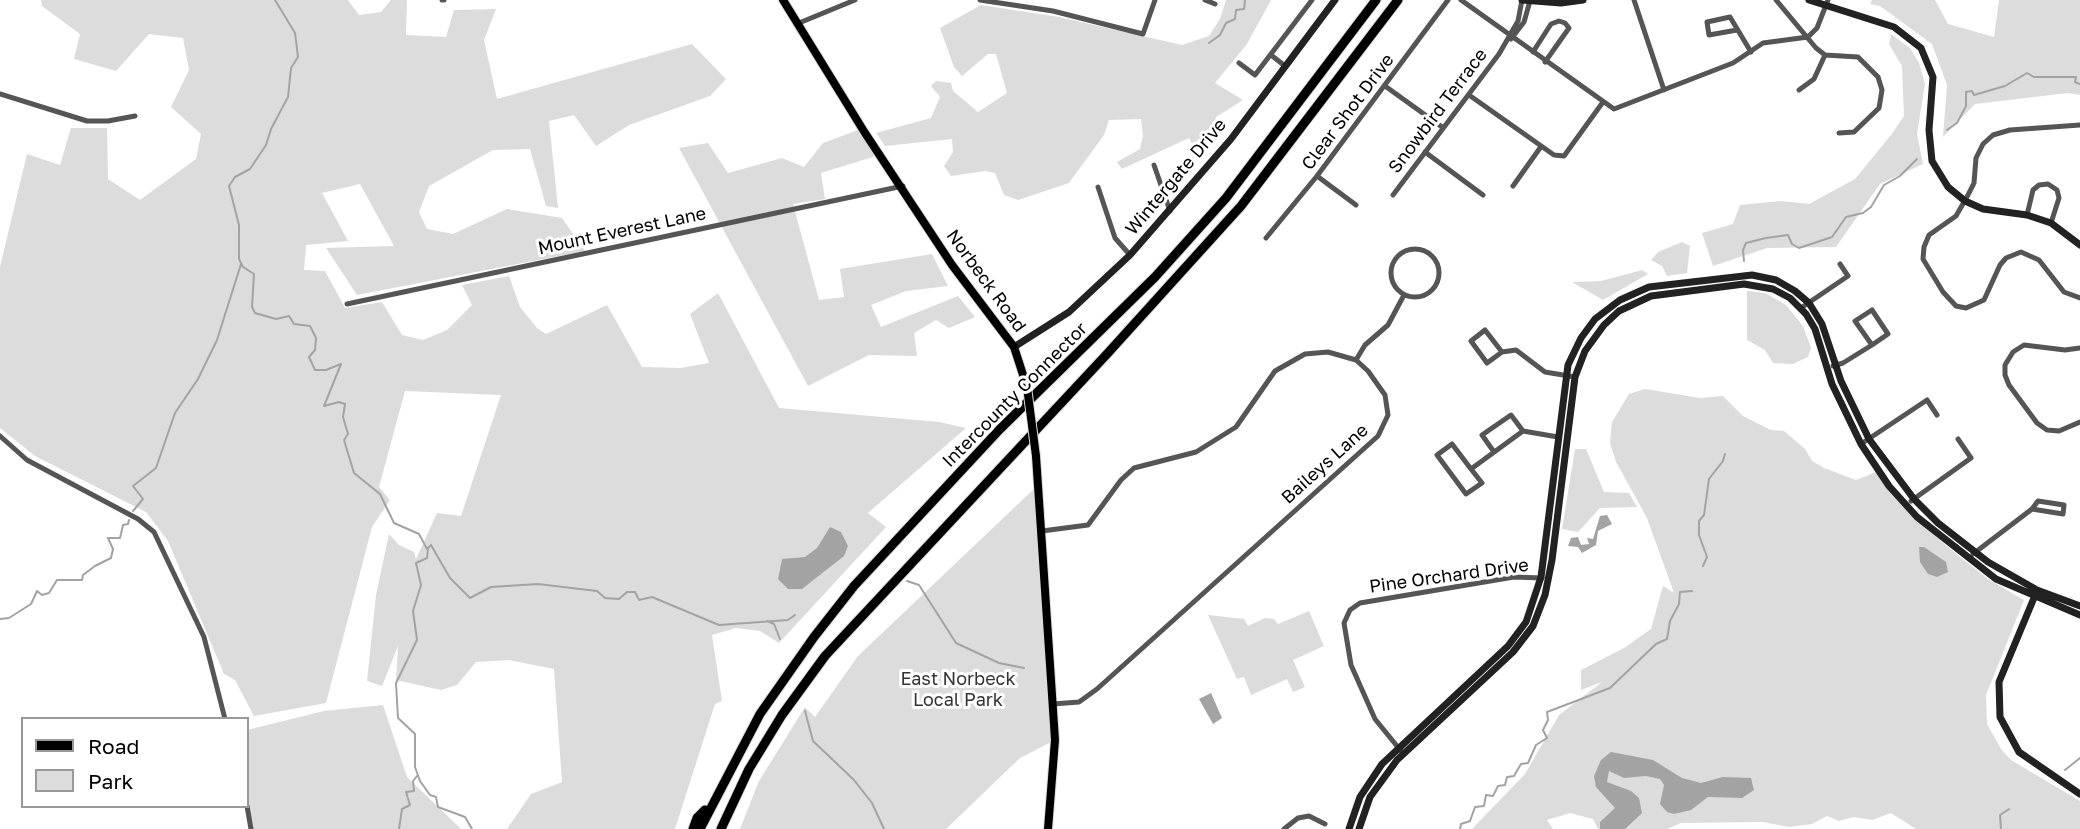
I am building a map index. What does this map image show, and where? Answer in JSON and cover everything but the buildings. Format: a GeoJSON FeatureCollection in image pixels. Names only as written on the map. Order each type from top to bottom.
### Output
{"type":"FeatureCollection","features":[{"type":"Feature","properties":{"kind":"highway","name":"Intercounty Connector"},"geometry":{"type":"LineString","coordinates":[[700,829],[709,806],[760,714],[814,637],[855,586],[1000,429],[1155,277],[1226,198],[1376,0]]}},
{"type":"Feature","properties":{"kind":"highway","name":"Intercounty Connector"},"geometry":{"type":"LineString","coordinates":[[721,829],[750,769],[825,656],[1134,326],[1241,206],[1398,0]]}},
{"type":"Feature","properties":{"kind":"highway"},"geometry":{"type":"LineString","coordinates":[[693,829],[697,818],[709,806]]}},
{"type":"Feature","properties":{"kind":"main road","name":"Norbeck Road"},"geometry":{"type":"LineString","coordinates":[[783,0],[952,265],[1014,347],[1027,387],[1036,456],[1053,704],[1055,757],[1048,829]]}},
{"type":"Feature","properties":{"kind":"street"},"geometry":{"type":"LineString","coordinates":[[799,23],[855,0]]}},
{"type":"Feature","properties":{"kind":"street"},"geometry":{"type":"LineString","coordinates":[[980,0],[1053,11],[1143,34],[1155,0]]}},
{"type":"Feature","properties":{"kind":"street"},"geometry":{"type":"LineString","coordinates":[[1205,0],[1214,4]]}},
{"type":"Feature","properties":{"kind":"street"},"geometry":{"type":"LineString","coordinates":[[1239,63],[1255,75],[1312,0]]}},
{"type":"Feature","properties":{"kind":"street","name":"Wintergate Drive"},"geometry":{"type":"LineString","coordinates":[[1014,347],[1069,312],[1130,255],[1231,139],[1335,0]]}},
{"type":"Feature","properties":{"kind":"street","name":"Clear Shot Drive"},"geometry":{"type":"LineString","coordinates":[[1266,238],[1317,177],[1448,0]]}},
{"type":"Feature","properties":{"kind":"street"},"geometry":{"type":"LineString","coordinates":[[1461,0],[1614,109],[1733,63],[1763,43],[1808,37],[1817,28],[1825,2]]}},
{"type":"Feature","properties":{"kind":"street"},"geometry":{"type":"LineString","coordinates":[[1525,1],[1583,0]]}},
{"type":"Feature","properties":{"kind":"street"},"geometry":{"type":"LineString","coordinates":[[1634,0],[1664,90]]}},
{"type":"Feature","properties":{"kind":"street"},"geometry":{"type":"LineString","coordinates":[[1776,0],[1825,55],[1858,57],[1878,77],[1882,90],[1879,108],[1854,132],[1839,133]]}},
{"type":"Feature","properties":{"kind":"street"},"geometry":{"type":"LineString","coordinates":[[1809,0],[1825,2],[1894,27],[1921,48],[1934,77],[1929,130],[1932,161],[1948,187],[1965,201],[1983,209],[2027,215],[2051,223],[2080,245]]}},
{"type":"Feature","properties":{"kind":"street","name":"Snowbird Terrace"},"geometry":{"type":"LineString","coordinates":[[1393,195],[1511,36],[1524,23],[1525,1]]}},
{"type":"Feature","properties":{"kind":"street"},"geometry":{"type":"LineString","coordinates":[[1737,30],[1709,35],[1707,22],[1730,18],[1751,51]]}},
{"type":"Feature","properties":{"kind":"street"},"geometry":{"type":"LineString","coordinates":[[1533,52],[1551,24],[1559,21],[1565,23],[1569,28],[1545,62]]}},
{"type":"Feature","properties":{"kind":"street"},"geometry":{"type":"LineString","coordinates":[[1271,55],[1285,66]]}},
{"type":"Feature","properties":{"kind":"street"},"geometry":{"type":"LineString","coordinates":[[1799,90],[1814,79],[1825,55]]}},
{"type":"Feature","properties":{"kind":"street"},"geometry":{"type":"LineString","coordinates":[[1385,86],[1442,127]]}},
{"type":"Feature","properties":{"kind":"street"},"geometry":{"type":"LineString","coordinates":[[0,94],[87,121],[108,121],[135,116]]}},
{"type":"Feature","properties":{"kind":"street"},"geometry":{"type":"LineString","coordinates":[[1469,95],[1540,148],[1554,155],[1564,156],[1603,102]]}},
{"type":"Feature","properties":{"kind":"street"},"geometry":{"type":"LineString","coordinates":[[2080,125],[2010,130],[1993,135],[1979,151],[1974,183],[1965,201],[1952,220],[1929,235],[1924,247],[1927,269],[1952,303],[1966,308],[1977,306],[1984,300],[2000,265],[2006,258],[2021,253],[2039,260],[2064,292],[2080,299]]}},
{"type":"Feature","properties":{"kind":"street"},"geometry":{"type":"LineString","coordinates":[[1513,186],[1540,148]]}},
{"type":"Feature","properties":{"kind":"street"},"geometry":{"type":"LineString","coordinates":[[1425,152],[1483,195]]}},
{"type":"Feature","properties":{"kind":"street"},"geometry":{"type":"LineString","coordinates":[[1154,165],[1170,211]]}},
{"type":"Feature","properties":{"kind":"street"},"geometry":{"type":"LineString","coordinates":[[1317,177],[1356,205]]}},
{"type":"Feature","properties":{"kind":"street"},"geometry":{"type":"LineString","coordinates":[[2027,215],[2033,190],[2039,185],[2048,184],[2057,190],[2059,198],[2051,223]]}},
{"type":"Feature","properties":{"kind":"street","name":"Mount Everest Lane"},"geometry":{"type":"LineString","coordinates":[[347,304],[903,186]]}},
{"type":"Feature","properties":{"kind":"street"},"geometry":{"type":"LineString","coordinates":[[1098,187],[1115,238],[1130,255]]}},
{"type":"Feature","properties":{"kind":"street"},"geometry":{"type":"LineString","coordinates":[[1405,251],[1428,254],[1438,269],[1438,280],[1432,290],[1417,297],[1404,295],[1391,278],[1393,264],[1405,251]]}},
{"type":"Feature","properties":{"kind":"street"},"geometry":{"type":"LineString","coordinates":[[1805,306],[1848,276],[1840,264]]}},
{"type":"Feature","properties":{"kind":"street"},"geometry":{"type":"LineString","coordinates":[[1359,829],[1370,796],[1404,754],[1513,652],[1541,610],[1565,375],[1576,347],[1595,319],[1620,300],[1649,287],[1752,275],[1783,283],[1822,324],[1836,365],[1869,439],[1914,499],[1971,556]]}},
{"type":"Feature","properties":{"kind":"street"},"geometry":{"type":"LineString","coordinates":[[1349,829],[1367,784],[1397,747],[1508,646],[1533,607],[1544,578],[1575,377],[1585,351],[1604,325],[1619,311],[1651,296],[1756,285],[1782,293],[1805,306],[1826,366],[1861,444],[1906,505],[1971,556],[2035,594],[2080,615]]}},
{"type":"Feature","properties":{"kind":"street"},"geometry":{"type":"LineString","coordinates":[[1042,531],[1088,525],[1121,480],[1134,468],[1196,452],[1236,427],[1275,371],[1290,360],[1322,351],[1356,360],[1364,345],[1388,325],[1404,295]]}},
{"type":"Feature","properties":{"kind":"street"},"geometry":{"type":"LineString","coordinates":[[1826,366],[1836,365],[1872,345],[1888,334],[1871,310],[1856,321],[1872,345]]}},
{"type":"Feature","properties":{"kind":"street"},"geometry":{"type":"LineString","coordinates":[[1502,352],[1485,330],[1471,341],[1487,363],[1502,352],[1520,351],[1537,367],[1575,377]]}},
{"type":"Feature","properties":{"kind":"street"},"geometry":{"type":"LineString","coordinates":[[2080,348],[2066,350],[2024,345],[2013,352],[2005,365],[2005,375],[2031,417],[2047,430],[2065,430],[2080,422]]}},
{"type":"Feature","properties":{"kind":"street","name":"Baileys Lane"},"geometry":{"type":"LineString","coordinates":[[1053,704],[1079,702],[1097,689],[1378,436],[1388,415],[1388,405],[1368,371],[1356,360]]}},
{"type":"Feature","properties":{"kind":"street"},"geometry":{"type":"LineString","coordinates":[[1861,444],[1927,400],[1937,415]]}},
{"type":"Feature","properties":{"kind":"street"},"geometry":{"type":"LineString","coordinates":[[1494,452],[1482,435],[1511,415],[1523,431],[1558,437]]}},
{"type":"Feature","properties":{"kind":"street"},"geometry":{"type":"LineString","coordinates":[[1471,469],[1523,431]]}},
{"type":"Feature","properties":{"kind":"street"},"geometry":{"type":"LineString","coordinates":[[0,436],[27,460],[138,519],[154,532],[204,637],[224,717]]}},
{"type":"Feature","properties":{"kind":"street"},"geometry":{"type":"LineString","coordinates":[[1906,505],[1971,458],[1958,439]]}},
{"type":"Feature","properties":{"kind":"street"},"geometry":{"type":"LineString","coordinates":[[1452,444],[1471,469],[1482,483],[1466,495],[1437,455],[1452,444]]}},
{"type":"Feature","properties":{"kind":"street"},"geometry":{"type":"LineString","coordinates":[[1971,556],[2032,509],[2038,501],[2064,505],[2063,514],[2032,509]]}},
{"type":"Feature","properties":{"kind":"street","name":"Pine Orchard Drive"},"geometry":{"type":"LineString","coordinates":[[1404,754],[1375,719],[1351,665],[1344,623],[1350,610],[1370,601],[1514,577],[1544,578]]}},
{"type":"Feature","properties":{"kind":"street"},"geometry":{"type":"LineString","coordinates":[[2035,594],[2080,606]]}},
{"type":"Feature","properties":{"kind":"street"},"geometry":{"type":"LineString","coordinates":[[2035,594],[1999,682],[2000,717],[2019,752],[2080,794]]}},
{"type":"Feature","properties":{"kind":"street"},"geometry":{"type":"LineString","coordinates":[[247,808],[251,829]]}},
{"type":"Feature","properties":{"kind":"street"},"geometry":{"type":"LineString","coordinates":[[1284,829],[1298,818],[1309,816],[1325,824]]}},
{"type":"Feature","properties":{"kind":"green space"},"geometry":{"type":"Polygon","coordinates":[[[41,0],[348,0],[359,15],[381,12],[391,0],[407,0],[406,35],[446,37],[454,10],[496,9],[484,40],[497,99],[692,44],[726,79],[710,96],[629,125],[596,146],[574,115],[549,121],[558,208],[546,206],[530,149],[493,150],[429,186],[419,212],[427,229],[453,234],[507,209],[562,218],[585,251],[357,295],[326,248],[394,246],[360,184],[322,193],[348,241],[306,245],[304,270],[325,271],[345,308],[382,302],[402,335],[423,340],[447,330],[472,305],[462,285],[509,276],[520,307],[537,328],[546,334],[607,305],[642,367],[681,368],[709,363],[690,314],[718,293],[779,408],[939,422],[966,428],[868,513],[886,527],[779,643],[760,631],[736,628],[712,635],[722,701],[715,704],[675,829],[507,829],[531,794],[562,782],[554,669],[509,660],[476,662],[457,685],[441,690],[396,680],[398,646],[382,686],[367,681],[376,595],[389,534],[399,545],[414,552],[416,559],[437,513],[461,516],[501,395],[405,391],[379,487],[390,500],[372,527],[326,703],[254,716],[235,680],[224,674],[168,541],[146,512],[35,456],[0,428],[0,267],[27,154],[60,165],[71,128],[107,128],[108,179],[140,200],[196,159],[201,134],[171,107],[189,70],[183,38],[149,34],[116,71],[74,59],[80,34],[42,6],[41,0]]]}},
{"type":"Feature","properties":{"kind":"green space"},"geometry":{"type":"Polygon","coordinates":[[[1226,0],[1271,0],[1247,44],[1215,83],[1243,100],[1216,117],[1211,137],[1197,154],[1189,138],[1122,169],[1117,162],[1140,149],[1143,136],[1141,119],[1109,120],[1104,135],[1069,183],[1018,200],[1004,195],[995,173],[985,171],[951,176],[944,166],[953,152],[952,139],[885,146],[876,133],[931,118],[940,97],[931,86],[936,81],[951,83],[953,91],[978,112],[1007,93],[996,54],[988,54],[962,76],[954,67],[940,28],[981,5],[1059,17],[1182,45],[1209,36],[1220,19],[1226,0]]]}},
{"type":"Feature","properties":{"kind":"green space"},"geometry":{"type":"Polygon","coordinates":[[[1872,0],[1935,0],[1948,24],[1994,37],[1999,0],[2080,0],[2080,95],[2068,93],[1975,104],[1943,137],[1947,85],[1932,44],[1880,6],[1870,4],[1872,0]]]}},
{"type":"Feature","properties":{"kind":"green space"},"geometry":{"type":"Polygon","coordinates":[[[1891,34],[1910,48],[1919,63],[1925,84],[1917,134],[1923,164],[1880,184],[1836,247],[1767,248],[1713,266],[1702,233],[1733,224],[1740,205],[1781,201],[1809,204],[1855,179],[1891,135],[1904,116],[1902,66],[1889,44],[1891,34]]]}},
{"type":"Feature","properties":{"kind":"green space"},"geometry":{"type":"Polygon","coordinates":[[[858,130],[876,156],[821,173],[825,199],[793,204],[819,300],[844,297],[840,269],[932,254],[948,286],[906,291],[871,305],[881,327],[958,296],[975,317],[949,328],[936,320],[914,333],[917,356],[869,355],[808,386],[679,148],[708,143],[728,173],[782,158],[804,167],[823,143],[858,130]]]}},
{"type":"Feature","properties":{"kind":"green space"},"geometry":{"type":"Polygon","coordinates":[[[1682,242],[1690,246],[1687,273],[1667,276],[1662,266],[1651,260],[1658,252],[1682,242]]]}},
{"type":"Feature","properties":{"kind":"green space"},"geometry":{"type":"Polygon","coordinates":[[[1642,270],[1648,274],[1603,300],[1572,282],[1601,281],[1642,270]]]}},
{"type":"Feature","properties":{"kind":"green space"},"geometry":{"type":"Polygon","coordinates":[[[1747,291],[1765,293],[1786,305],[1803,326],[1811,348],[1808,357],[1793,364],[1773,363],[1765,350],[1747,340],[1747,291]]]}},
{"type":"Feature","properties":{"kind":"green space"},"geometry":{"type":"Polygon","coordinates":[[[1645,389],[1700,398],[1723,396],[1743,416],[1771,430],[1784,431],[1805,449],[1812,461],[1824,468],[1856,480],[1876,472],[1909,513],[1955,553],[1988,579],[2024,600],[1986,695],[1987,724],[2001,749],[2011,760],[2080,801],[2080,829],[1916,829],[1891,813],[1872,820],[1854,817],[1839,821],[1827,816],[1812,824],[1789,827],[1763,822],[1681,823],[1667,829],[1598,829],[1593,819],[1570,813],[1547,820],[1553,829],[1472,829],[1525,774],[1559,715],[1602,682],[1581,690],[1581,670],[1624,648],[1651,629],[1663,586],[1674,593],[1647,518],[1616,462],[1610,443],[1612,422],[1629,394],[1645,389]]]}},
{"type":"Feature","properties":{"kind":"green space"},"geometry":{"type":"Polygon","coordinates":[[[1575,449],[1586,449],[1604,492],[1629,493],[1637,507],[1600,508],[1578,532],[1562,529],[1575,449]]]}},
{"type":"Feature","properties":{"kind":"green space","name":"East Norbeck Local Park"},"geometry":{"type":"Polygon","coordinates":[[[1037,486],[1055,740],[1020,758],[946,829],[740,829],[759,781],[805,707],[815,717],[858,656],[1037,486]]]}},
{"type":"Feature","properties":{"kind":"green space"},"geometry":{"type":"Polygon","coordinates":[[[1309,611],[1324,646],[1293,660],[1305,687],[1293,692],[1287,679],[1251,695],[1244,677],[1237,679],[1208,615],[1244,619],[1248,626],[1265,618],[1274,619],[1278,624],[1309,611]]]}},
{"type":"Feature","properties":{"kind":"green space"},"geometry":{"type":"Polygon","coordinates":[[[383,705],[407,777],[461,829],[251,829],[247,808],[248,730],[324,711],[383,705]]]}},
{"type":"Feature","properties":{"kind":"shaded area"},"geometry":{"type":"Polygon","coordinates":[[[1607,515],[1612,524],[1598,531],[1596,545],[1582,553],[1578,547],[1568,546],[1571,538],[1578,537],[1581,545],[1589,544],[1587,538],[1593,539],[1600,516],[1607,515]]]}},
{"type":"Feature","properties":{"kind":"shaded area"},"geometry":{"type":"Polygon","coordinates":[[[830,527],[841,532],[848,546],[844,556],[802,589],[788,589],[778,579],[782,559],[805,557],[817,548],[830,527]]]}},
{"type":"Feature","properties":{"kind":"shaded area"},"geometry":{"type":"Polygon","coordinates":[[[1919,547],[1924,547],[1946,562],[1948,572],[1937,577],[1928,574],[1920,562],[1919,547]]]}},
{"type":"Feature","properties":{"kind":"shaded area"},"geometry":{"type":"Polygon","coordinates":[[[1211,693],[1222,718],[1213,724],[1199,699],[1211,693]]]}},
{"type":"Feature","properties":{"kind":"shaded area"},"geometry":{"type":"Polygon","coordinates":[[[1611,752],[1653,760],[1682,778],[1701,783],[1723,777],[1751,778],[1754,790],[1742,798],[1708,797],[1691,810],[1674,814],[1667,812],[1660,804],[1664,785],[1660,779],[1646,776],[1624,778],[1609,771],[1607,782],[1631,791],[1639,798],[1642,813],[1625,829],[1600,829],[1600,822],[1615,808],[1596,787],[1594,776],[1601,760],[1611,752]]]}},
{"type":"Feature","properties":{"kind":"waterway"},"geometry":{"type":"LineString","coordinates":[[275,0],[295,33],[298,57],[291,68],[288,97],[271,129],[266,145],[250,169],[235,177],[229,186],[239,225],[239,259],[243,267],[254,274],[252,307],[255,313],[276,319],[289,316],[294,324],[310,326],[316,338],[315,350],[309,357],[315,370],[326,370],[341,364],[324,406],[339,402],[345,404],[343,417],[348,434],[344,440],[354,473],[380,494],[394,523],[419,534],[427,549],[431,545],[450,578],[470,598],[491,587],[538,584],[597,591],[605,598],[619,599],[627,592],[635,592],[639,600],[652,597],[719,625],[788,620],[795,615]]}},
{"type":"Feature","properties":{"kind":"waterway"},"geometry":{"type":"LineString","coordinates":[[1209,43],[1220,35],[1226,23],[1235,19],[1236,10],[1244,9],[1245,0]]}},
{"type":"Feature","properties":{"kind":"waterway"},"geometry":{"type":"LineString","coordinates":[[1947,130],[1957,123],[1966,106],[1966,92],[1972,91],[1974,95],[2005,86],[2027,73],[2034,77],[2076,77],[2075,82],[2080,84]]}},
{"type":"Feature","properties":{"kind":"waterway"},"geometry":{"type":"LineString","coordinates":[[1744,261],[1743,250],[1746,243],[1788,235],[1792,244],[1799,248],[1832,237],[1846,217],[1863,213],[1871,207],[1884,185],[1900,176],[1917,159]]}},
{"type":"Feature","properties":{"kind":"waterway"},"geometry":{"type":"LineString","coordinates":[[133,511],[143,499],[133,486],[156,468],[175,413],[198,379],[217,340],[241,264]]}},
{"type":"Feature","properties":{"kind":"waterway"},"geometry":{"type":"LineString","coordinates":[[1703,566],[1707,557],[1699,535],[1699,521],[1704,515],[1709,479],[1725,454]]}},
{"type":"Feature","properties":{"kind":"waterway"},"geometry":{"type":"LineString","coordinates":[[0,619],[9,618],[31,604],[37,591],[42,595],[49,593],[57,580],[82,580],[83,575],[111,558],[113,549],[108,538],[120,538],[123,525],[128,524],[129,520]]}},
{"type":"Feature","properties":{"kind":"waterway"},"geometry":{"type":"LineString","coordinates":[[428,549],[427,558],[416,563],[421,585],[413,611],[417,640],[396,683],[398,718],[415,734],[415,767],[420,781],[430,795],[436,797],[438,807],[465,817],[472,829]]}},
{"type":"Feature","properties":{"kind":"waterway"},"geometry":{"type":"LineString","coordinates":[[907,581],[919,585],[956,643],[999,663],[1024,668]]}},
{"type":"Feature","properties":{"kind":"waterway"},"geometry":{"type":"LineString","coordinates":[[1460,829],[1461,824],[1470,821],[1475,807],[1484,806],[1486,795],[1493,796],[1498,786],[1505,785],[1507,777],[1514,776],[1521,764],[1528,763],[1536,745],[1547,738],[1543,730],[1548,720],[1547,712],[1610,688],[1656,644],[1667,639],[1670,621],[1679,604],[1680,592],[1692,591]]}},
{"type":"Feature","properties":{"kind":"waterway"},"geometry":{"type":"LineString","coordinates":[[767,621],[774,624],[780,639]]}},
{"type":"Feature","properties":{"kind":"waterway"},"geometry":{"type":"LineString","coordinates":[[805,711],[813,741],[854,780],[872,803],[884,829]]}},
{"type":"Feature","properties":{"kind":"waterway"},"geometry":{"type":"LineString","coordinates":[[2065,770],[2080,758]]}},
{"type":"Feature","properties":{"kind":"waterway"},"geometry":{"type":"LineString","coordinates":[[399,829],[402,809],[410,805],[406,792],[414,791],[413,781],[417,776]]}},
{"type":"Feature","properties":{"kind":"waterway"},"geometry":{"type":"LineString","coordinates":[[2001,829],[2000,815],[2009,809]]}}]}
